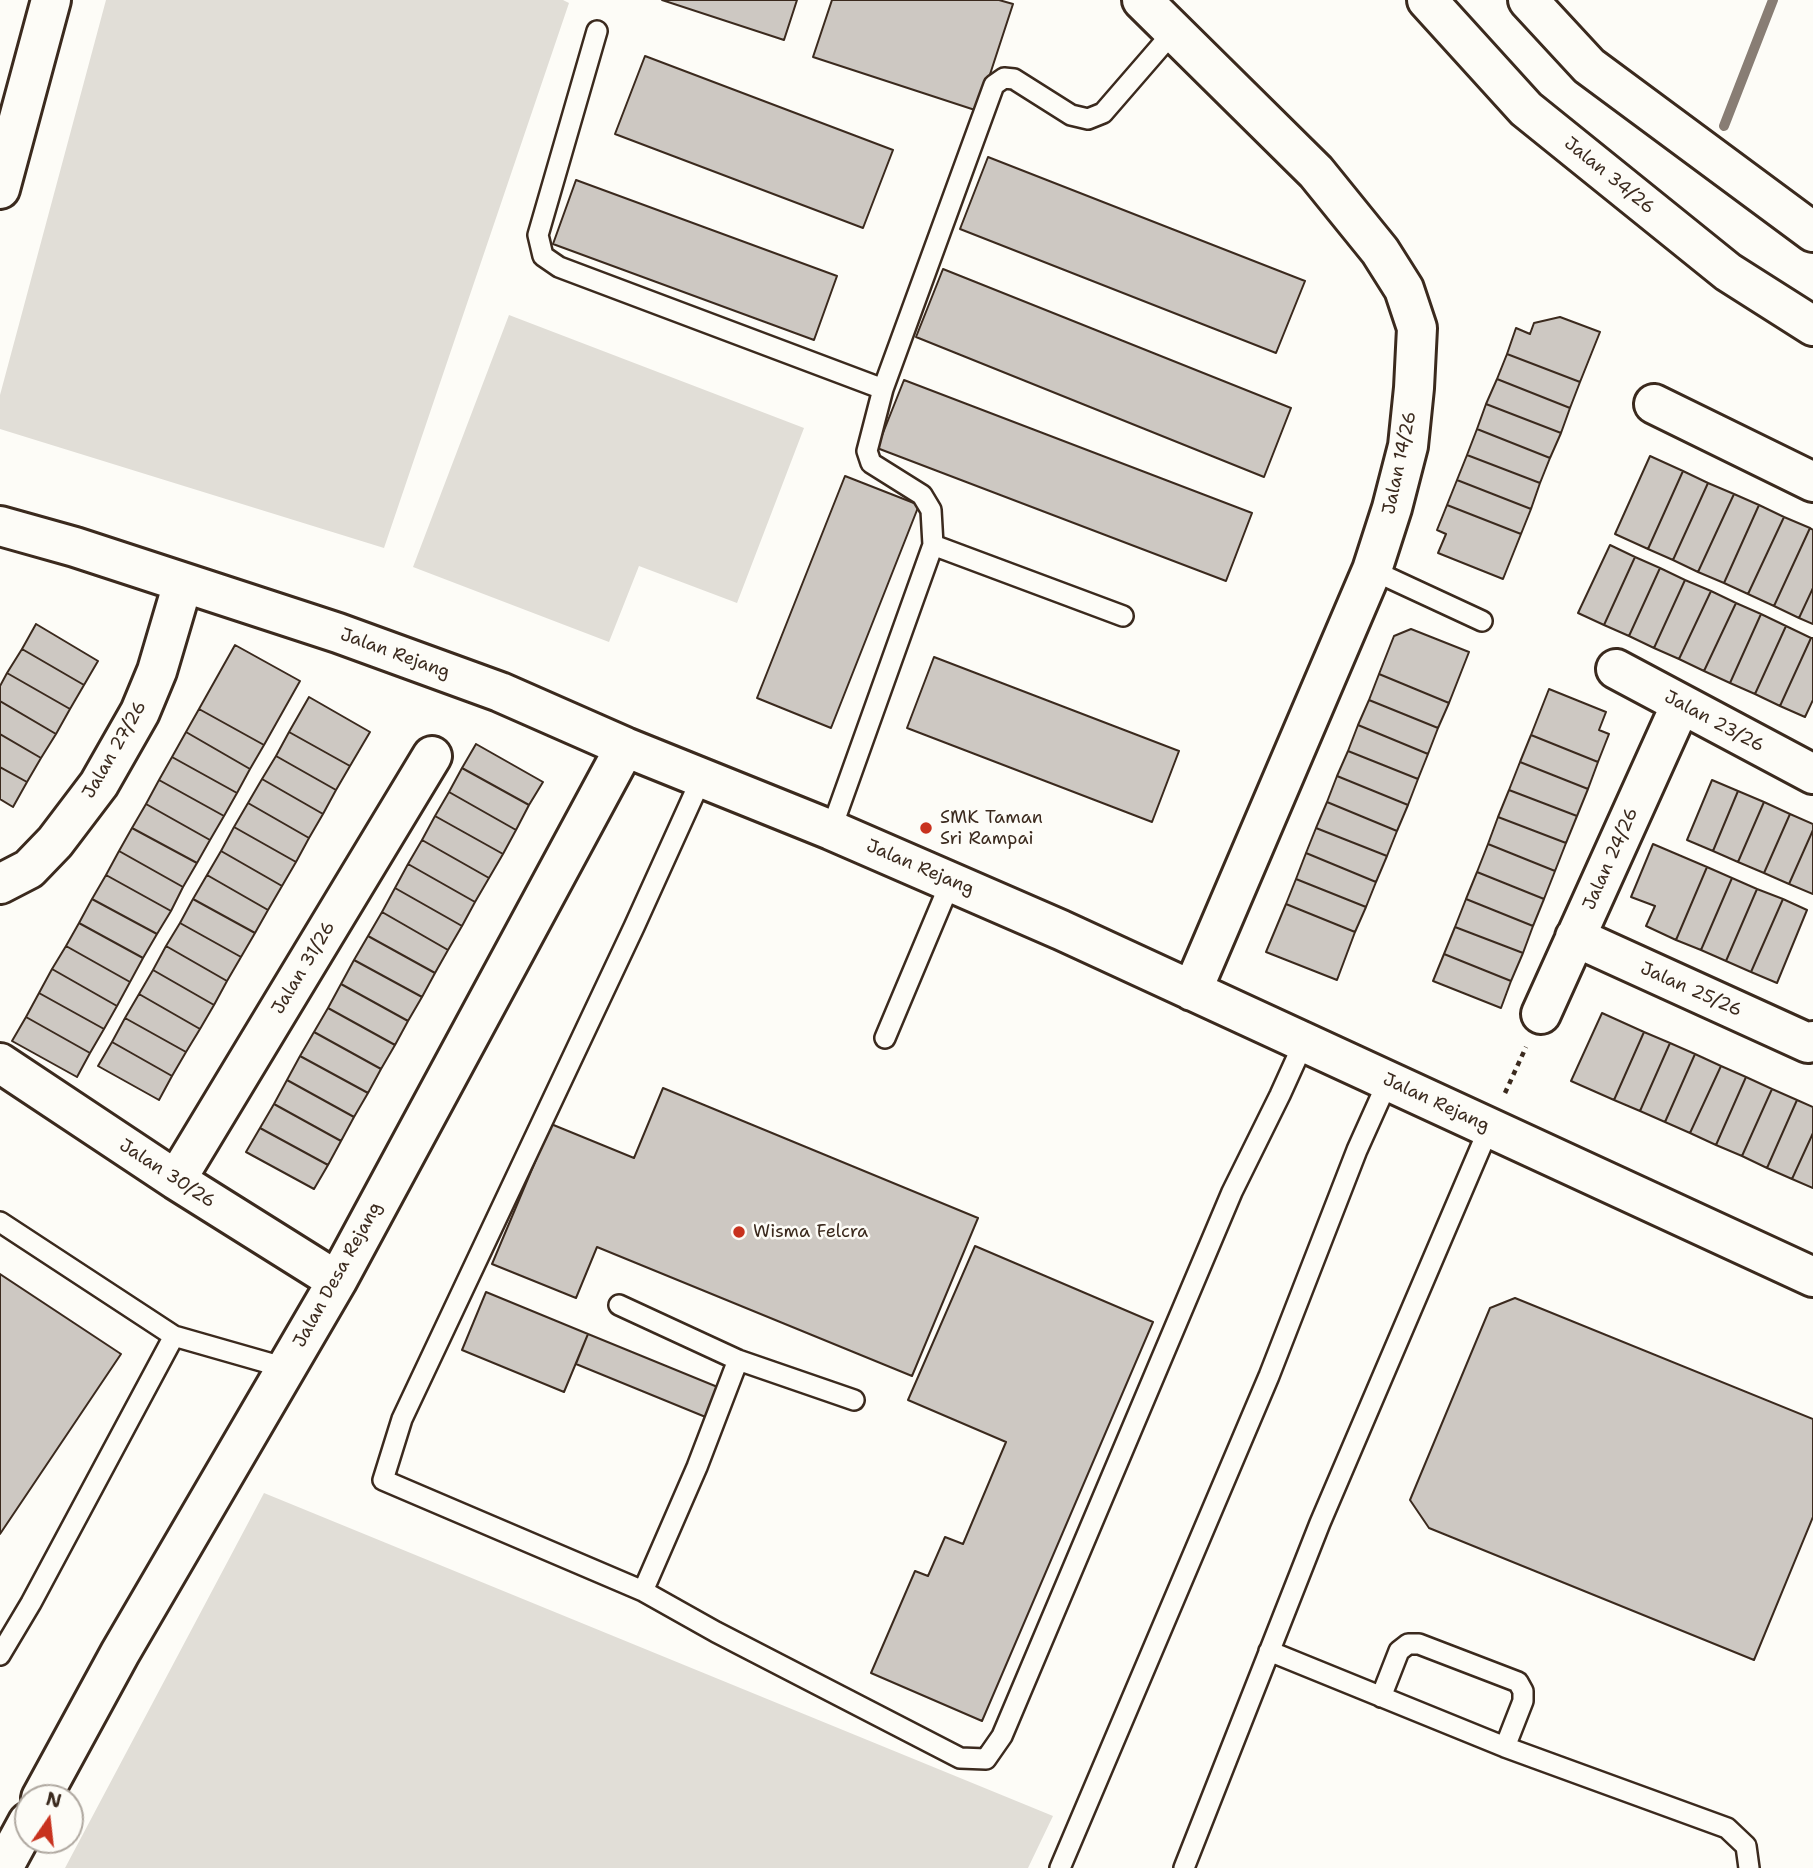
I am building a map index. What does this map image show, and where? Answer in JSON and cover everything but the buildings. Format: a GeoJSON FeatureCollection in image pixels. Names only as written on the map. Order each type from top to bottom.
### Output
{"type":"FeatureCollection","features":[{"type":"Feature","properties":{"kind":"street"},"geometry":{"type":"LineString","coordinates":[[0,189],[51,0]]}},
{"type":"Feature","properties":{"kind":"street","name":"Jalan 14/26"},"geometry":{"type":"LineString","coordinates":[[1142,0],[1316,172],[1380,251],[1404,289],[1417,328],[1412,411],[1405,458],[1372,570],[1192,990]]}},
{"type":"Feature","properties":{"kind":"street","name":"Jalan 34/26"},"geometry":{"type":"LineString","coordinates":[[1427,0],[1526,109],[1728,272],[1813,326]]}},
{"type":"Feature","properties":{"kind":"street"},"geometry":{"type":"LineString","coordinates":[[1528,0],[1589,66],[1813,232]]}},
{"type":"Feature","properties":{"kind":"street"},"geometry":{"type":"LineString","coordinates":[[1654,404],[1813,482]]}},
{"type":"Feature","properties":{"kind":"street","name":"Jalan Rejang"},"geometry":{"type":"LineString","coordinates":[[0,526],[75,547],[338,634],[500,692],[625,747],[951,881],[1813,1277]]}},
{"type":"Feature","properties":{"kind":"street","name":"Jalan 27/26"},"geometry":{"type":"LineString","coordinates":[[0,884],[29,869],[55,842],[99,784],[140,712],[157,671],[183,583]]}},
{"type":"Feature","properties":{"kind":"street","name":"Jalan 23/26"},"geometry":{"type":"LineString","coordinates":[[1616,668],[1813,774]]}},
{"type":"Feature","properties":{"kind":"street","name":"Jalan 24/26"},"geometry":{"type":"LineString","coordinates":[[1541,1014],[1681,704]]}},
{"type":"Feature","properties":{"kind":"street","name":"Jalan Desa Rejang"},"geometry":{"type":"LineString","coordinates":[[49,1784],[120,1653],[337,1281],[625,747]]}},
{"type":"Feature","properties":{"kind":"street","name":"Jalan 31/26"},"geometry":{"type":"LineString","coordinates":[[176,1180],[432,756]]}},
{"type":"Feature","properties":{"kind":"street","name":"Jalan 25/26"},"geometry":{"type":"LineString","coordinates":[[1575,937],[1810,1042]]}},
{"type":"Feature","properties":{"kind":"street","name":"Jalan 30/26"},"geometry":{"type":"LineString","coordinates":[[0,1063],[176,1180],[337,1281]]}},
{"type":"Feature","properties":{"kind":"street"},"geometry":{"type":"LineString","coordinates":[[3,1868],[14,1848]]}},
{"type":"Feature","properties":{"kind":"lane"},"geometry":{"type":"LineString","coordinates":[[597,31],[538,235],[543,256],[559,267],[883,389]]}},
{"type":"Feature","properties":{"kind":"lane"},"geometry":{"type":"LineString","coordinates":[[831,830],[933,545],[931,510],[922,495],[871,463],[867,451],[883,389],[994,85],[1004,78],[1014,79],[1071,115],[1088,119],[1103,113],[1174,31]]}},
{"type":"Feature","properties":{"kind":"lane"},"geometry":{"type":"LineString","coordinates":[[933,545],[1123,616]]}},
{"type":"Feature","properties":{"kind":"lane"},"geometry":{"type":"LineString","coordinates":[[1372,570],[1482,621]]}},
{"type":"Feature","properties":{"kind":"lane"},"geometry":{"type":"LineString","coordinates":[[702,777],[402,1419],[383,1480],[643,1591],[749,1650],[960,1758],[986,1759],[1002,1736],[1232,1192],[1304,1042]]}},
{"type":"Feature","properties":{"kind":"lane"},"geometry":{"type":"LineString","coordinates":[[885,1038],[951,881]]}},
{"type":"Feature","properties":{"kind":"lane"},"geometry":{"type":"LineString","coordinates":[[1060,1868],[1269,1376],[1357,1150],[1388,1081]]}},
{"type":"Feature","properties":{"kind":"lane"},"geometry":{"type":"LineString","coordinates":[[1184,1868],[1320,1522],[1489,1128]]}},
{"type":"Feature","properties":{"kind":"lane"},"geometry":{"type":"LineString","coordinates":[[0,1222],[174,1336],[286,1368]]}},
{"type":"Feature","properties":{"kind":"lane"},"geometry":{"type":"LineString","coordinates":[[619,1305],[738,1360],[854,1400]]}},
{"type":"Feature","properties":{"kind":"lane"},"geometry":{"type":"LineString","coordinates":[[0,1655],[31,1603],[174,1336]]}},
{"type":"Feature","properties":{"kind":"lane"},"geometry":{"type":"LineString","coordinates":[[643,1591],[697,1467],[738,1360]]}},
{"type":"Feature","properties":{"kind":"lane"},"geometry":{"type":"LineString","coordinates":[[1381,1697],[1399,1651],[1408,1644],[1419,1644],[1518,1682],[1523,1690],[1523,1701],[1505,1746]]}},
{"type":"Feature","properties":{"kind":"lane"},"geometry":{"type":"LineString","coordinates":[[1269,1651],[1505,1746],[1727,1828],[1746,1846],[1749,1868]]}},
{"type":"Feature","properties":{"kind":"path"},"geometry":{"type":"LineString","coordinates":[[1489,1128],[1541,1014]]}},
{"type":"Feature","properties":{"kind":"shaded area"},"geometry":{"type":"Polygon","coordinates":[[[106,0],[563,0],[569,3],[384,548],[0,429],[0,395],[106,0]]]}},
{"type":"Feature","properties":{"kind":"shaded area"},"geometry":{"type":"Polygon","coordinates":[[[509,315],[804,428],[737,603],[639,566],[609,642],[413,567],[509,315]]]}},
{"type":"Feature","properties":{"kind":"shaded area"},"geometry":{"type":"Polygon","coordinates":[[[264,1493],[1053,1816],[1028,1868],[65,1868],[72,1854],[84,1854],[84,1832],[264,1493]]]}},
{"type":"Feature","properties":{"kind":"waterway"},"geometry":{"type":"LineString","coordinates":[[1724,126],[1773,0]]}},
{"type":"Feature","properties":{"kind":"place","name":"SMK Taman Sri Rampai"},"geometry":{"type":"Point","coordinates":[926,828]}},
{"type":"Feature","properties":{"kind":"place","name":"Wisma Felcra"},"geometry":{"type":"Point","coordinates":[739,1232]}}]}
